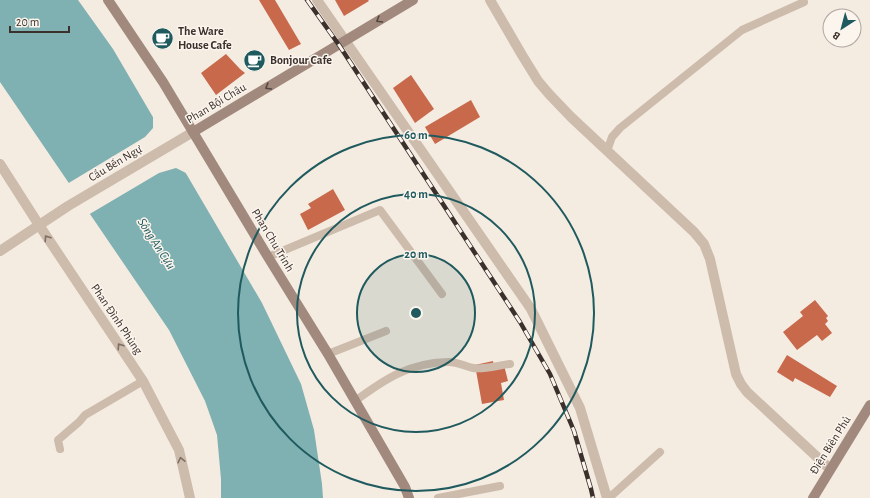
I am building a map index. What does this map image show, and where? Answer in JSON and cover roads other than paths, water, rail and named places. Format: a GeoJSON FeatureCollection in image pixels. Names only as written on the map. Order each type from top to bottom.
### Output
{"type":"FeatureCollection","features":[{"type":"Feature","properties":{"kind":"street","name":"Phan Chu Trinh"},"geometry":{"type":"LineString","coordinates":[[108,0],[163,82],[328,354],[405,487],[409,498]]}},
{"type":"Feature","properties":{"kind":"street"},"geometry":{"type":"LineString","coordinates":[[317,0],[531,309],[580,408],[608,498]]}},
{"type":"Feature","properties":{"kind":"street","name":"Phan Bội Châu"},"geometry":{"type":"LineString","coordinates":[[176,142],[412,0]]}},
{"type":"Feature","properties":{"kind":"street"},"geometry":{"type":"LineString","coordinates":[[490,0],[522,55],[545,90],[571,117],[694,232],[704,244],[710,259],[736,374],[740,384],[830,470]]}},
{"type":"Feature","properties":{"kind":"street","name":"Cầu Bến Ngự"},"geometry":{"type":"LineString","coordinates":[[39,225],[68,206],[176,142]]}},
{"type":"Feature","properties":{"kind":"street","name":"Phan Đình Phùng"},"geometry":{"type":"LineString","coordinates":[[0,164],[143,381],[179,450],[190,498]]}},
{"type":"Feature","properties":{"kind":"street"},"geometry":{"type":"LineString","coordinates":[[0,251],[39,225]]}},
{"type":"Feature","properties":{"kind":"street","name":"Điện Biên Phủ"},"geometry":{"type":"LineString","coordinates":[[813,498],[870,405]]}},
{"type":"Feature","properties":{"kind":"lane"},"geometry":{"type":"LineString","coordinates":[[607,151],[612,137],[620,128],[742,30],[804,2]]}},
{"type":"Feature","properties":{"kind":"lane"},"geometry":{"type":"LineString","coordinates":[[268,257],[380,210],[442,294]]}},
{"type":"Feature","properties":{"kind":"lane"},"geometry":{"type":"LineString","coordinates":[[328,354],[386,331]]}},
{"type":"Feature","properties":{"kind":"lane"},"geometry":{"type":"LineString","coordinates":[[356,401],[398,372],[418,366],[448,362],[461,363],[474,368],[510,364]]}},
{"type":"Feature","properties":{"kind":"lane"},"geometry":{"type":"LineString","coordinates":[[60,449],[58,440],[79,422],[84,415],[143,381]]}},
{"type":"Feature","properties":{"kind":"lane"},"geometry":{"type":"LineString","coordinates":[[608,498],[660,452]]}},
{"type":"Feature","properties":{"kind":"lane"},"geometry":{"type":"LineString","coordinates":[[438,498],[500,486]]}},
{"type":"Feature","properties":{"kind":"water","name":"Sông An Cựu"},"geometry":{"type":"Polygon","coordinates":[[[0,0],[78,0],[113,49],[262,303],[301,384],[314,430],[323,498],[221,498],[221,479],[217,435],[205,401],[169,330],[0,82],[0,0]]]}},
{"type":"Feature","properties":{"kind":"railway"},"geometry":{"type":"LineString","coordinates":[[307,0],[339,45],[520,322],[550,374],[574,431],[593,498]]}},
{"type":"Feature","properties":{"kind":"place","name":"The Ware House Cafe"},"geometry":{"type":"Point","coordinates":[162,38]}},
{"type":"Feature","properties":{"kind":"place","name":"Bonjour Cafe"},"geometry":{"type":"Point","coordinates":[254,60]}}]}
